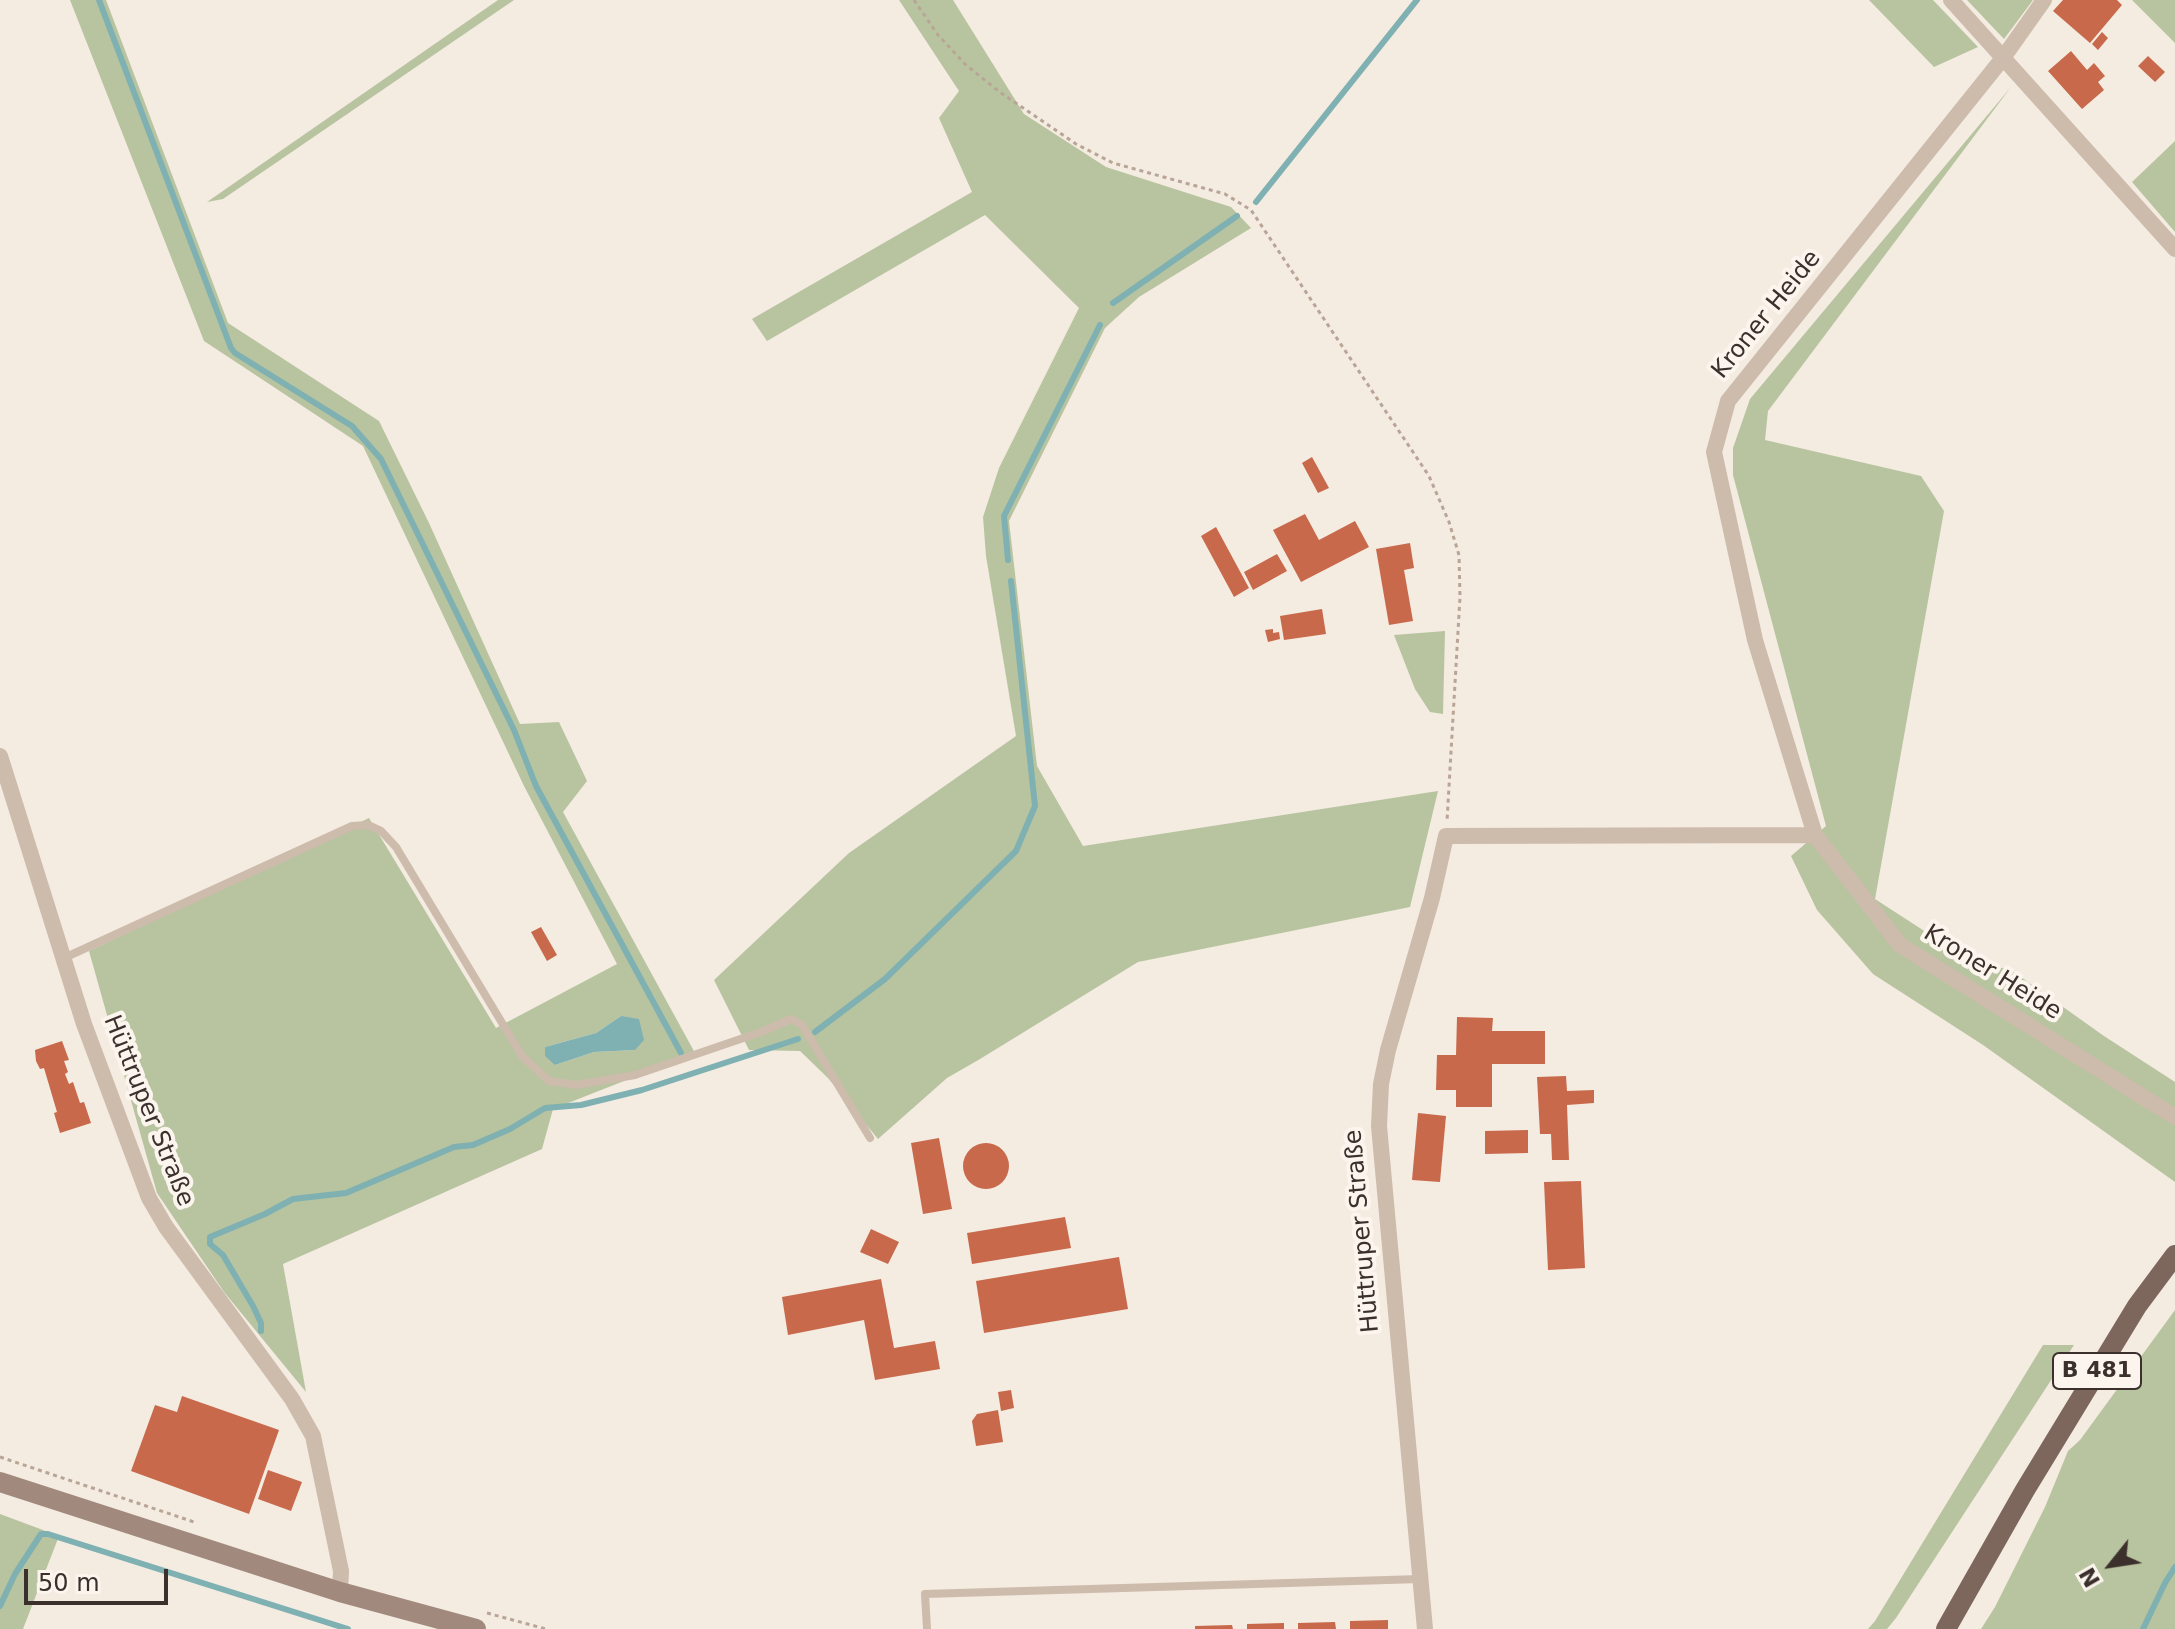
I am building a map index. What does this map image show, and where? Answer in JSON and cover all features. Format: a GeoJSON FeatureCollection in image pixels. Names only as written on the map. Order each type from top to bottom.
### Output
{"type":"FeatureCollection","features":[{"type":"Feature","properties":{"kind":"main road","name":"B 481"},"geometry":{"type":"LineString","coordinates":[[1946,1629],[2025,1490],[2137,1306],[2175,1255]]}},
{"type":"Feature","properties":{"kind":"main road"},"geometry":{"type":"LineString","coordinates":[[0,1482],[340,1592],[482,1621]]}},
{"type":"Feature","properties":{"kind":"street"},"geometry":{"type":"LineString","coordinates":[[1951,0],[2175,249]]}},
{"type":"Feature","properties":{"kind":"street","name":"Kroner Heide"},"geometry":{"type":"LineString","coordinates":[[2044,0],[2003,58],[1728,401],[1714,452],[1755,640],[1815,835],[1900,945],[2168,1112]]}},
{"type":"Feature","properties":{"kind":"street","name":"Hüttruper Straße"},"geometry":{"type":"LineString","coordinates":[[0,756],[84,1024],[149,1198],[166,1227],[292,1399],[313,1436],[341,1571],[340,1592]]}},
{"type":"Feature","properties":{"kind":"street"},"geometry":{"type":"LineString","coordinates":[[1446,836],[1815,835]]}},
{"type":"Feature","properties":{"kind":"street","name":"Hüttruper Straße"},"geometry":{"type":"LineString","coordinates":[[1425,1629],[1379,1126],[1381,1084],[1388,1050],[1432,898],[1446,836]]}},
{"type":"Feature","properties":{"kind":"lane"},"geometry":{"type":"LineString","coordinates":[[64,958],[352,826],[368,825],[381,831],[396,847],[522,1056],[549,1081],[576,1085],[635,1075],[791,1019],[802,1025],[870,1138]]}},
{"type":"Feature","properties":{"kind":"lane"},"geometry":{"type":"LineString","coordinates":[[927,1629],[925,1594],[1421,1579]]}},
{"type":"Feature","properties":{"kind":"path"},"geometry":{"type":"LineString","coordinates":[[914,0],[938,35],[966,65],[1076,144],[1113,163],[1225,194],[1251,210],[1429,476],[1459,555],[1460,597],[1446,836]]}},
{"type":"Feature","properties":{"kind":"path"},"geometry":{"type":"LineString","coordinates":[[0,1457],[208,1527]]}},
{"type":"Feature","properties":{"kind":"path"},"geometry":{"type":"LineString","coordinates":[[482,1621],[546,1629]]}},
{"type":"Feature","properties":{"kind":"green space"},"geometry":{"type":"Polygon","coordinates":[[[70,0],[106,0],[228,323],[379,421],[520,724],[559,722],[587,781],[563,812],[695,1053],[553,1109],[542,1149],[283,1264],[306,1392],[224,1292],[157,1193],[89,951],[369,818],[496,1028],[617,964],[524,786],[363,446],[204,341],[70,0]],[[621,1016],[596,1033],[545,1047],[555,1065],[594,1052],[635,1050],[621,1016]]]}},
{"type":"Feature","properties":{"kind":"green space"},"geometry":{"type":"Polygon","coordinates":[[[498,0],[514,0],[223,199],[207,202],[498,0]]]}},
{"type":"Feature","properties":{"kind":"green space"},"geometry":{"type":"Polygon","coordinates":[[[899,0],[953,0],[1024,114],[1106,167],[1231,207],[1251,228],[1139,297],[1105,328],[1009,521],[1037,766],[1083,846],[1438,791],[1410,907],[1138,962],[947,1078],[878,1139],[828,1078],[800,1051],[749,1050],[714,980],[849,853],[1016,736],[986,556],[983,517],[999,468],[1079,308],[985,215],[767,341],[752,319],[972,192],[939,118],[959,91],[899,0]]]}},
{"type":"Feature","properties":{"kind":"green space"},"geometry":{"type":"Polygon","coordinates":[[[1869,0],[1933,0],[1978,47],[1934,67],[1869,0]]]}},
{"type":"Feature","properties":{"kind":"green space"},"geometry":{"type":"Polygon","coordinates":[[[1967,0],[2033,0],[2004,39],[1967,0]]]}},
{"type":"Feature","properties":{"kind":"green space"},"geometry":{"type":"Polygon","coordinates":[[[2132,0],[2175,0],[2175,43],[2132,0]]]}},
{"type":"Feature","properties":{"kind":"green space"},"geometry":{"type":"Polygon","coordinates":[[[2011,87],[1768,411],[1765,440],[1921,476],[1944,511],[1875,899],[1969,960],[2011,970],[2175,1082],[2175,1182],[1983,1045],[1873,974],[1817,910],[1791,856],[1826,826],[1733,475],[1733,448],[1750,399],[2011,87]]]}},
{"type":"Feature","properties":{"kind":"green space"},"geometry":{"type":"Polygon","coordinates":[[[2175,141],[2175,232],[2132,182],[2175,141]]]}},
{"type":"Feature","properties":{"kind":"green space"},"geometry":{"type":"Polygon","coordinates":[[[1445,631],[1443,714],[1430,712],[1415,689],[1394,635],[1445,631]]]}},
{"type":"Feature","properties":{"kind":"green space"},"geometry":{"type":"Polygon","coordinates":[[[2175,1310],[2175,1629],[1981,1629],[2045,1507],[2068,1451],[2080,1440],[2175,1310]]]}},
{"type":"Feature","properties":{"kind":"green space"},"geometry":{"type":"Polygon","coordinates":[[[2043,1345],[2074,1345],[1896,1618],[1887,1629],[1868,1629],[1875,1621],[2043,1345]]]}},
{"type":"Feature","properties":{"kind":"green space"},"geometry":{"type":"Polygon","coordinates":[[[0,1514],[59,1536],[23,1629],[0,1629],[0,1514]]]}},
{"type":"Feature","properties":{"kind":"water"},"geometry":{"type":"Polygon","coordinates":[[[621,1016],[639,1019],[644,1040],[635,1050],[594,1052],[555,1065],[545,1056],[545,1047],[596,1033],[621,1016]]]}},
{"type":"Feature","properties":{"kind":"building"},"geometry":{"type":"Polygon","coordinates":[[[2063,0],[2117,0],[2122,5],[2090,43],[2053,11],[2063,0]]]}},
{"type":"Feature","properties":{"kind":"building"},"geometry":{"type":"Polygon","coordinates":[[[2102,32],[2108,38],[2098,50],[2092,44],[2102,32]]]}},
{"type":"Feature","properties":{"kind":"building"},"geometry":{"type":"Polygon","coordinates":[[[2071,51],[2087,70],[2094,63],[2105,76],[2098,82],[2104,90],[2082,109],[2048,71],[2071,51]]]}},
{"type":"Feature","properties":{"kind":"building"},"geometry":{"type":"Polygon","coordinates":[[[2148,56],[2165,72],[2155,82],[2138,66],[2148,56]]]}},
{"type":"Feature","properties":{"kind":"building"},"geometry":{"type":"Polygon","coordinates":[[[1312,457],[1329,488],[1318,493],[1302,463],[1312,457]]]}},
{"type":"Feature","properties":{"kind":"building"},"geometry":{"type":"Polygon","coordinates":[[[1305,514],[1319,540],[1355,521],[1369,547],[1301,582],[1273,530],[1305,514]]]}},
{"type":"Feature","properties":{"kind":"building"},"geometry":{"type":"Polygon","coordinates":[[[1216,527],[1249,588],[1234,597],[1201,536],[1216,527]]]}},
{"type":"Feature","properties":{"kind":"building"},"geometry":{"type":"Polygon","coordinates":[[[1410,543],[1414,568],[1404,570],[1413,621],[1389,625],[1376,549],[1410,543]]]}},
{"type":"Feature","properties":{"kind":"building"},"geometry":{"type":"Polygon","coordinates":[[[1277,554],[1287,571],[1253,590],[1244,572],[1277,554]]]}},
{"type":"Feature","properties":{"kind":"building"},"geometry":{"type":"Polygon","coordinates":[[[1322,609],[1326,634],[1284,640],[1280,616],[1322,609]]]}},
{"type":"Feature","properties":{"kind":"building"},"geometry":{"type":"Polygon","coordinates":[[[1273,629],[1273,633],[1279,632],[1280,639],[1268,642],[1265,630],[1273,629]]]}},
{"type":"Feature","properties":{"kind":"building"},"geometry":{"type":"Polygon","coordinates":[[[541,927],[557,955],[547,961],[531,932],[541,927]]]}},
{"type":"Feature","properties":{"kind":"building"},"geometry":{"type":"Polygon","coordinates":[[[1457,1017],[1493,1018],[1492,1031],[1545,1031],[1545,1064],[1492,1064],[1492,1107],[1456,1107],[1456,1090],[1436,1090],[1437,1055],[1456,1055],[1457,1017]]]}},
{"type":"Feature","properties":{"kind":"building"},"geometry":{"type":"Polygon","coordinates":[[[62,1041],[69,1060],[64,1061],[68,1072],[65,1074],[69,1084],[73,1082],[80,1103],[84,1102],[91,1123],[60,1133],[44,1068],[40,1069],[36,1061],[35,1050],[62,1041]]]}},
{"type":"Feature","properties":{"kind":"building"},"geometry":{"type":"Polygon","coordinates":[[[1566,1076],[1567,1091],[1594,1090],[1594,1103],[1567,1105],[1569,1160],[1552,1160],[1551,1134],[1540,1134],[1537,1077],[1566,1076]]]}},
{"type":"Feature","properties":{"kind":"building"},"geometry":{"type":"Polygon","coordinates":[[[1418,1113],[1446,1116],[1440,1182],[1412,1180],[1418,1113]]]}},
{"type":"Feature","properties":{"kind":"building"},"geometry":{"type":"Polygon","coordinates":[[[1528,1130],[1528,1153],[1485,1154],[1485,1131],[1528,1130]]]}},
{"type":"Feature","properties":{"kind":"building"},"geometry":{"type":"Polygon","coordinates":[[[939,1138],[952,1209],[923,1214],[911,1143],[939,1138]]]}},
{"type":"Feature","properties":{"kind":"building"},"geometry":{"type":"Polygon","coordinates":[[[986,1143],[1002,1150],[1009,1166],[1002,1182],[986,1189],[970,1182],[963,1166],[970,1150],[986,1143]]]}},
{"type":"Feature","properties":{"kind":"building"},"geometry":{"type":"Polygon","coordinates":[[[1581,1181],[1585,1268],[1548,1270],[1544,1182],[1581,1181]]]}},
{"type":"Feature","properties":{"kind":"building"},"geometry":{"type":"Polygon","coordinates":[[[1065,1217],[1071,1248],[972,1264],[967,1233],[1065,1217]]]}},
{"type":"Feature","properties":{"kind":"building"},"geometry":{"type":"Polygon","coordinates":[[[871,1229],[899,1242],[888,1264],[860,1252],[871,1229]]]}},
{"type":"Feature","properties":{"kind":"building"},"geometry":{"type":"Polygon","coordinates":[[[1119,1257],[1128,1309],[984,1333],[976,1281],[1119,1257]]]}},
{"type":"Feature","properties":{"kind":"building"},"geometry":{"type":"Polygon","coordinates":[[[881,1279],[894,1348],[935,1341],[940,1369],[875,1380],[864,1320],[788,1335],[782,1297],[881,1279]]]}},
{"type":"Feature","properties":{"kind":"building"},"geometry":{"type":"Polygon","coordinates":[[[1011,1390],[1014,1408],[1001,1411],[998,1392],[1011,1390]]]}},
{"type":"Feature","properties":{"kind":"building"},"geometry":{"type":"Polygon","coordinates":[[[182,1396],[279,1430],[249,1514],[131,1471],[155,1405],[177,1412],[182,1396]]]}},
{"type":"Feature","properties":{"kind":"building"},"geometry":{"type":"Polygon","coordinates":[[[998,1410],[1003,1442],[976,1446],[972,1421],[977,1414],[998,1410]]]}},
{"type":"Feature","properties":{"kind":"building"},"geometry":{"type":"Polygon","coordinates":[[[268,1470],[302,1482],[291,1511],[258,1499],[268,1470]]]}},
{"type":"Feature","properties":{"kind":"building"},"geometry":{"type":"Polygon","coordinates":[[[1388,1620],[1388,1629],[1350,1629],[1350,1621],[1388,1620]]]}},
{"type":"Feature","properties":{"kind":"building"},"geometry":{"type":"Polygon","coordinates":[[[1335,1622],[1336,1629],[1298,1629],[1298,1623],[1335,1622]]]}},
{"type":"Feature","properties":{"kind":"building"},"geometry":{"type":"Polygon","coordinates":[[[1284,1623],[1284,1629],[1247,1629],[1247,1624],[1284,1623]]]}},
{"type":"Feature","properties":{"kind":"building"},"geometry":{"type":"Polygon","coordinates":[[[1232,1625],[1233,1629],[1195,1629],[1195,1626],[1232,1625]]]}},
{"type":"Feature","properties":{"kind":"waterway"},"geometry":{"type":"LineString","coordinates":[[99,0],[231,348],[352,426],[381,459],[514,730],[536,786],[681,1053]]}},
{"type":"Feature","properties":{"kind":"waterway"},"geometry":{"type":"LineString","coordinates":[[1256,202],[1417,0]]}},
{"type":"Feature","properties":{"kind":"waterway"},"geometry":{"type":"LineString","coordinates":[[1113,303],[1237,216]]}},
{"type":"Feature","properties":{"kind":"waterway"},"geometry":{"type":"LineString","coordinates":[[1008,560],[1004,516],[1100,325]]}},
{"type":"Feature","properties":{"kind":"waterway"},"geometry":{"type":"LineString","coordinates":[[815,1032],[885,979],[1016,851],[1035,806],[1011,581]]}},
{"type":"Feature","properties":{"kind":"waterway"},"geometry":{"type":"LineString","coordinates":[[261,1331],[261,1323],[253,1306],[223,1255],[210,1244],[210,1237],[293,1199],[346,1193],[454,1147],[473,1145],[510,1129],[545,1108],[581,1105],[642,1090],[798,1039]]}},
{"type":"Feature","properties":{"kind":"waterway"},"geometry":{"type":"LineString","coordinates":[[0,1606],[15,1574],[41,1534],[48,1534],[348,1629]]}},
{"type":"Feature","properties":{"kind":"waterway"},"geometry":{"type":"LineString","coordinates":[[2143,1629],[2175,1567]]}}]}
